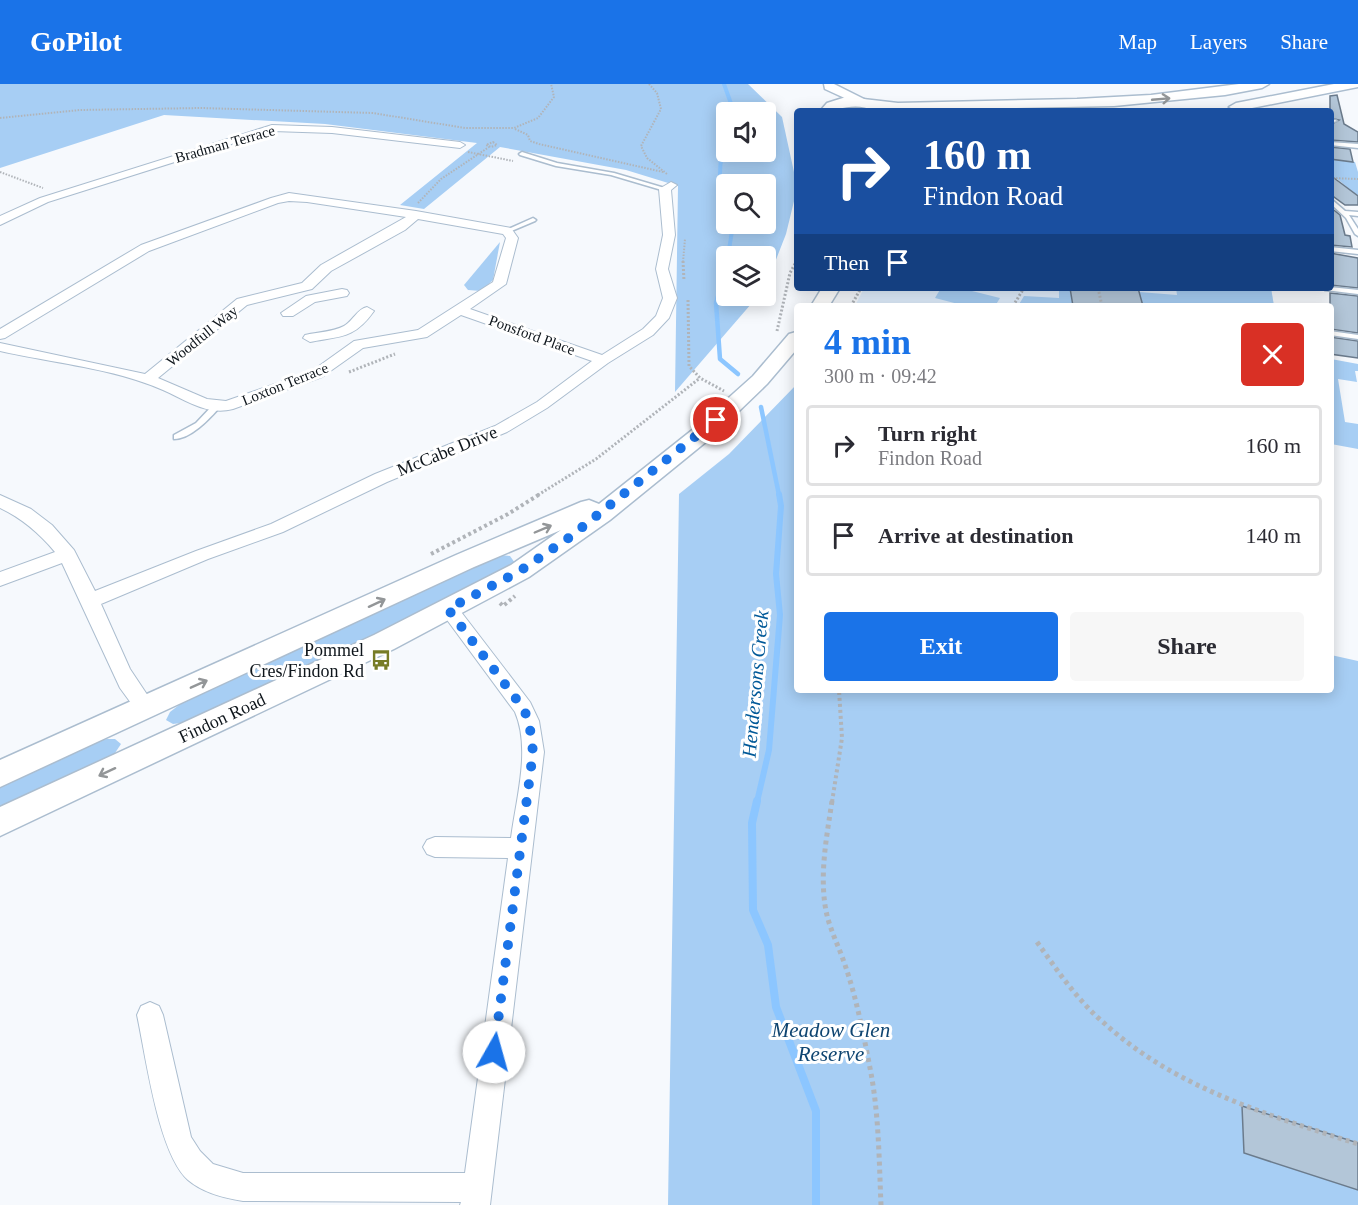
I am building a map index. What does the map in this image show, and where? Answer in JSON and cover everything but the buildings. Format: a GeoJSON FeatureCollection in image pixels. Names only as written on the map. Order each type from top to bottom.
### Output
{"type":"FeatureCollection","features":[{"type":"Feature","properties":{"kind":"main road"},"geometry":{"type":"LineString","coordinates":[[831,108],[849,102],[902,108],[945,105],[1104,103],[1176,97],[1262,84]]}},
{"type":"Feature","properties":{"kind":"main road"},"geometry":{"type":"LineString","coordinates":[[1222,108],[1355,84]]}},
{"type":"Feature","properties":{"kind":"main road"},"geometry":{"type":"LineString","coordinates":[[448,609],[520,571],[602,514],[742,398],[794,340]]}},
{"type":"Feature","properties":{"kind":"main road"},"geometry":{"type":"LineString","coordinates":[[0,774],[489,551],[556,524],[653,472]]}},
{"type":"Feature","properties":{"kind":"main road"},"geometry":{"type":"LineString","coordinates":[[489,551],[505,549],[519,554],[520,571]]}},
{"type":"Feature","properties":{"kind":"main road","name":"Findon Road"},"geometry":{"type":"LineString","coordinates":[[0,822],[272,686],[311,676],[448,609]]}},
{"type":"Feature","properties":{"kind":"main road"},"geometry":{"type":"LineString","coordinates":[[136,712],[138,743],[158,743]]}},
{"type":"Feature","properties":{"kind":"street"},"geometry":{"type":"LineString","coordinates":[[828,85],[875,106]]}},
{"type":"Feature","properties":{"kind":"street"},"geometry":{"type":"LineString","coordinates":[[828,85],[831,108]]}},
{"type":"Feature","properties":{"kind":"street","name":"Bradman Terrace"},"geometry":{"type":"LineString","coordinates":[[0,221],[44,200],[272,128],[332,130],[464,149]]}},
{"type":"Feature","properties":{"kind":"street","name":"McCabe Drive"},"geometry":{"type":"LineString","coordinates":[[89,601],[202,555],[277,528],[381,478],[481,439],[542,405],[603,360],[656,326],[669,305],[669,291],[662,269],[669,235],[667,182]]}},
{"type":"Feature","properties":{"kind":"street"},"geometry":{"type":"LineString","coordinates":[[0,335],[145,248],[282,198],[300,197],[507,231]]}},
{"type":"Feature","properties":{"kind":"street","name":"Woodfull Way"},"geometry":{"type":"LineString","coordinates":[[147,380],[242,303],[258,296],[300,288],[313,282],[326,268],[401,227],[416,215]]}},
{"type":"Feature","properties":{"kind":"street","name":"Loxton Terrace"},"geometry":{"type":"LineString","coordinates":[[0,347],[147,380],[216,407],[240,403],[317,374],[359,345],[422,334],[461,310],[495,288],[502,280],[512,238],[507,231]]}},
{"type":"Feature","properties":{"kind":"street"},"geometry":{"type":"LineString","coordinates":[[300,288],[311,299]]}},
{"type":"Feature","properties":{"kind":"street"},"geometry":{"type":"LineString","coordinates":[[288,313],[311,299],[342,293]]}},
{"type":"Feature","properties":{"kind":"street","name":"Ponsford Place"},"geometry":{"type":"LineString","coordinates":[[461,310],[603,360]]}},
{"type":"Feature","properties":{"kind":"street"},"geometry":{"type":"LineString","coordinates":[[310,338],[346,331],[357,324],[367,311]]}},
{"type":"Feature","properties":{"kind":"street"},"geometry":{"type":"LineString","coordinates":[[346,331],[359,345]]}},
{"type":"Feature","properties":{"kind":"street"},"geometry":{"type":"LineString","coordinates":[[0,501],[29,515],[44,526],[68,554],[136,712]]}},
{"type":"Feature","properties":{"kind":"street"},"geometry":{"type":"LineString","coordinates":[[0,579],[68,554]]}},
{"type":"Feature","properties":{"kind":"street"},"geometry":{"type":"LineString","coordinates":[[150,1015],[178,1141],[186,1157],[197,1170],[211,1179],[243,1187],[476,1196],[533,752],[529,721],[515,696],[448,609]]}},
{"type":"Feature","properties":{"kind":"street"},"geometry":{"type":"LineString","coordinates":[[435,847],[519,848]]}},
{"type":"Feature","properties":{"kind":"lane"},"geometry":{"type":"LineString","coordinates":[[1334,143],[1358,146]]}},
{"type":"Feature","properties":{"kind":"lane"},"geometry":{"type":"LineString","coordinates":[[522,154],[556,164],[667,182]]}},
{"type":"Feature","properties":{"kind":"lane"},"geometry":{"type":"LineString","coordinates":[[1334,203],[1344,212],[1358,234]]}},
{"type":"Feature","properties":{"kind":"lane"},"geometry":{"type":"LineString","coordinates":[[1334,211],[1358,214]]}},
{"type":"Feature","properties":{"kind":"lane"},"geometry":{"type":"LineString","coordinates":[[507,231],[533,220]]}},
{"type":"Feature","properties":{"kind":"lane"},"geometry":{"type":"LineString","coordinates":[[1334,249],[1358,252]]}},
{"type":"Feature","properties":{"kind":"lane"},"geometry":{"type":"LineString","coordinates":[[1334,289],[1358,292]]}},
{"type":"Feature","properties":{"kind":"lane"},"geometry":{"type":"LineString","coordinates":[[1334,334],[1358,337]]}},
{"type":"Feature","properties":{"kind":"lane"},"geometry":{"type":"LineString","coordinates":[[177,438],[199,425],[216,407]]}},
{"type":"Feature","properties":{"kind":"path"},"geometry":{"type":"LineString","coordinates":[[649,84],[659,96],[658,120]]}},
{"type":"Feature","properties":{"kind":"path"},"geometry":{"type":"LineString","coordinates":[[514,128],[524,132],[530,141],[667,182]]}},
{"type":"Feature","properties":{"kind":"path"},"geometry":{"type":"LineString","coordinates":[[479,154],[489,147]]}},
{"type":"Feature","properties":{"kind":"path"},"geometry":{"type":"LineString","coordinates":[[464,149],[513,161]]}},
{"type":"Feature","properties":{"kind":"path"},"geometry":{"type":"LineString","coordinates":[[0,172],[44,188]]}},
{"type":"Feature","properties":{"kind":"path"},"geometry":{"type":"LineString","coordinates":[[1334,178],[1358,179]]}},
{"type":"Feature","properties":{"kind":"path"},"geometry":{"type":"LineString","coordinates":[[775,335],[790,273],[794,266]]}},
{"type":"Feature","properties":{"kind":"path"},"geometry":{"type":"LineString","coordinates":[[508,514],[596,459],[650,420],[700,378]]}},
{"type":"Feature","properties":{"kind":"path"},"geometry":{"type":"LineString","coordinates":[[839,693],[842,738],[824,851],[825,903],[829,925],[844,962],[859,1015],[871,1072],[877,1124],[881,1205]]}},
{"type":"Feature","properties":{"kind":"path"},"geometry":{"type":"LineString","coordinates":[[1037,942],[1053,967],[1084,1004],[1122,1039],[1162,1068],[1238,1105],[1358,1144]]}},
{"type":"Feature","properties":{"kind":"shaded area"},"geometry":{"type":"Polygon","coordinates":[[[862,291],[1272,291],[1274,303],[856,303],[862,291]]]}},
{"type":"Feature","properties":{"kind":"green space"},"geometry":{"type":"Polygon","coordinates":[[[0,84],[748,84],[767,102],[716,102],[716,162],[776,162],[776,111],[782,117],[794,172],[794,201],[786,234],[776,260],[776,246],[716,246],[716,306],[749,306],[675,392],[678,186],[626,170],[500,147],[424,209],[400,205],[477,143],[325,124],[164,115],[0,168],[0,84]]]}},
{"type":"Feature","properties":{"kind":"green space"},"geometry":{"type":"Polygon","coordinates":[[[1334,159],[1355,162],[1358,172],[1358,196],[1334,178],[1334,159]]]}},
{"type":"Feature","properties":{"kind":"green space"},"geometry":{"type":"Polygon","coordinates":[[[500,242],[493,280],[481,291],[468,290],[464,285],[500,242]]]}},
{"type":"Feature","properties":{"kind":"green space"},"geometry":{"type":"Polygon","coordinates":[[[939,291],[972,291],[1000,298],[997,303],[954,303],[935,298],[939,291]]]}},
{"type":"Feature","properties":{"kind":"green space"},"geometry":{"type":"Polygon","coordinates":[[[1059,291],[1070,291],[1072,303],[1020,303],[1024,296],[1059,298],[1059,291]]]}},
{"type":"Feature","properties":{"kind":"green space"},"geometry":{"type":"Polygon","coordinates":[[[1176,291],[1272,291],[1274,303],[1142,303],[1139,292],[1177,295],[1176,291]]]}},
{"type":"Feature","properties":{"kind":"green space"},"geometry":{"type":"Polygon","coordinates":[[[1334,360],[1358,364],[1358,371],[1355,371],[1357,382],[1338,379],[1345,422],[1358,424],[1358,449],[1334,445],[1334,360]]]}},
{"type":"Feature","properties":{"kind":"green space","name":"Meadow Glen Reserve"},"geometry":{"type":"Polygon","coordinates":[[[794,387],[794,693],[1334,693],[1334,656],[1358,661],[1358,1205],[668,1205],[679,494],[729,454],[794,387]]]}},
{"type":"Feature","properties":{"kind":"green space"},"geometry":{"type":"Polygon","coordinates":[[[501,555],[510,556],[515,563],[453,601],[181,723],[173,724],[166,720],[170,712],[193,694],[325,632],[501,555]]]}},
{"type":"Feature","properties":{"kind":"green space"},"geometry":{"type":"Polygon","coordinates":[[[115,739],[121,744],[115,753],[102,764],[0,815],[0,779],[84,744],[115,739]]]}},
{"type":"Feature","properties":{"kind":"waterway","name":"Hendersons Creek"},"geometry":{"type":"LineString","coordinates":[[724,84],[730,102]]}},
{"type":"Feature","properties":{"kind":"waterway","name":"Hendersons Creek"},"geometry":{"type":"LineString","coordinates":[[720,174],[721,162]]}},
{"type":"Feature","properties":{"kind":"waterway","name":"Hendersons Creek"},"geometry":{"type":"LineString","coordinates":[[730,246],[732,234]]}},
{"type":"Feature","properties":{"kind":"waterway","name":"Hendersons Creek"},"geometry":{"type":"LineString","coordinates":[[716,306],[720,359],[738,374]]}},
{"type":"Feature","properties":{"kind":"waterway","name":"Hendersons Creek"},"geometry":{"type":"LineString","coordinates":[[761,407],[779,495]]}},
{"type":"Feature","properties":{"kind":"waterway","name":"Hendersons Creek"},"geometry":{"type":"LineString","coordinates":[[757,802],[769,750],[780,615],[776,574],[781,506],[779,494]]}},
{"type":"Feature","properties":{"kind":"waterway","name":"Hendersons Creek"},"geometry":{"type":"LineString","coordinates":[[757,801],[752,823],[753,910],[768,945],[776,1007],[816,1111],[816,1205]]}},
{"type":"Feature","properties":{"kind":"place","name":"Pommel Cres/Findon Rd"},"geometry":{"type":"Point","coordinates":[381,660]}},
{"type":"Feature","properties":{"kind":"route"},"geometry":{"type":"LineString","coordinates":[[494,1052],[533,752],[529,721],[523,708],[448,609],[520,571],[570,537],[602,514],[716,420]]}}]}
